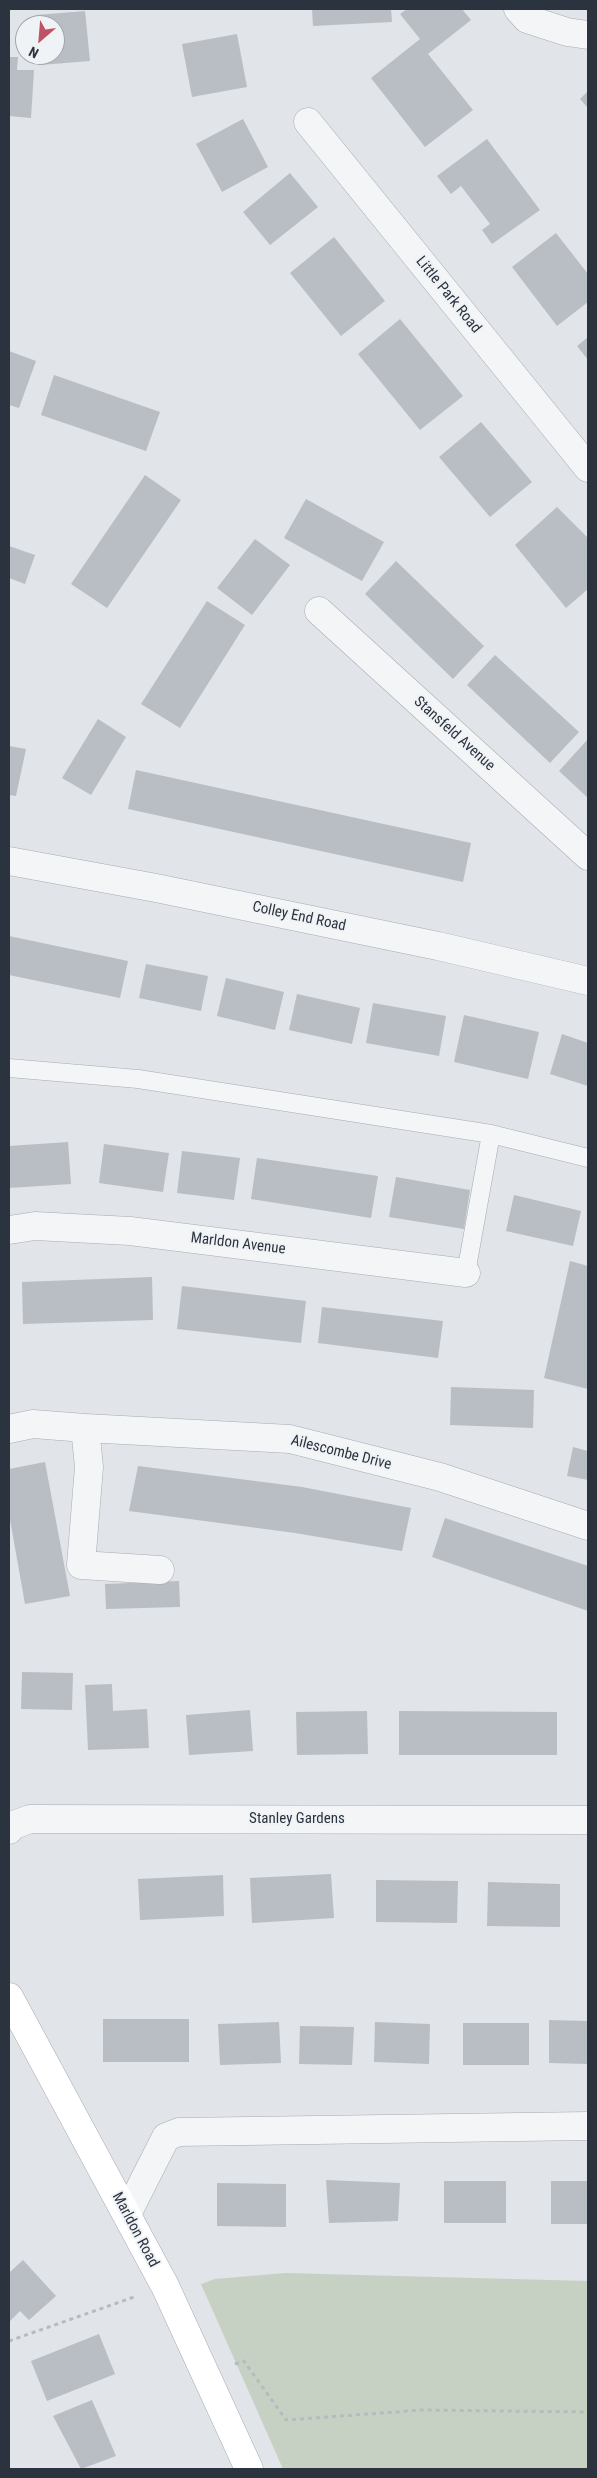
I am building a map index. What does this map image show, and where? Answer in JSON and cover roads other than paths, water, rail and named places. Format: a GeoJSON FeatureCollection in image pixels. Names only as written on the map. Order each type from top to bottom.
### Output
{"type":"FeatureCollection","features":[{"type":"Feature","properties":{"kind":"main road","name":"Marldon Road"},"geometry":{"type":"LineString","coordinates":[[9,1997],[165,2286],[248,2469]]}},
{"type":"Feature","properties":{"kind":"street"},"geometry":{"type":"LineString","coordinates":[[518,9],[527,19],[567,32],[588,35]]}},
{"type":"Feature","properties":{"kind":"street","name":"Little Park Road"},"geometry":{"type":"LineString","coordinates":[[308,122],[588,468]]}},
{"type":"Feature","properties":{"kind":"street","name":"Stansfeld Avenue"},"geometry":{"type":"LineString","coordinates":[[319,611],[588,856]]}},
{"type":"Feature","properties":{"kind":"street","name":"Colley End Road"},"geometry":{"type":"LineString","coordinates":[[9,861],[156,888],[438,946],[588,981]]}},
{"type":"Feature","properties":{"kind":"street","name":"Marldon Avenue"},"geometry":{"type":"LineString","coordinates":[[9,1230],[35,1226],[130,1231],[466,1273]]}},
{"type":"Feature","properties":{"kind":"street","name":"Ailescombe Drive"},"geometry":{"type":"LineString","coordinates":[[9,1428],[33,1424],[290,1439],[440,1478],[588,1526]]}},
{"type":"Feature","properties":{"kind":"street"},"geometry":{"type":"LineString","coordinates":[[85,1428],[89,1467],[81,1565],[160,1570]]}},
{"type":"Feature","properties":{"kind":"street","name":"Stanley Gardens"},"geometry":{"type":"LineString","coordinates":[[9,1830],[11,1826],[30,1819],[588,1820]]}},
{"type":"Feature","properties":{"kind":"street"},"geometry":{"type":"LineString","coordinates":[[127,2214],[166,2137],[179,2132],[588,2126]]}},
{"type":"Feature","properties":{"kind":"lane"},"geometry":{"type":"LineString","coordinates":[[9,1068],[138,1079],[492,1134],[588,1158]]}},
{"type":"Feature","properties":{"kind":"lane"},"geometry":{"type":"LineString","coordinates":[[466,1273],[492,1134]]}}]}
